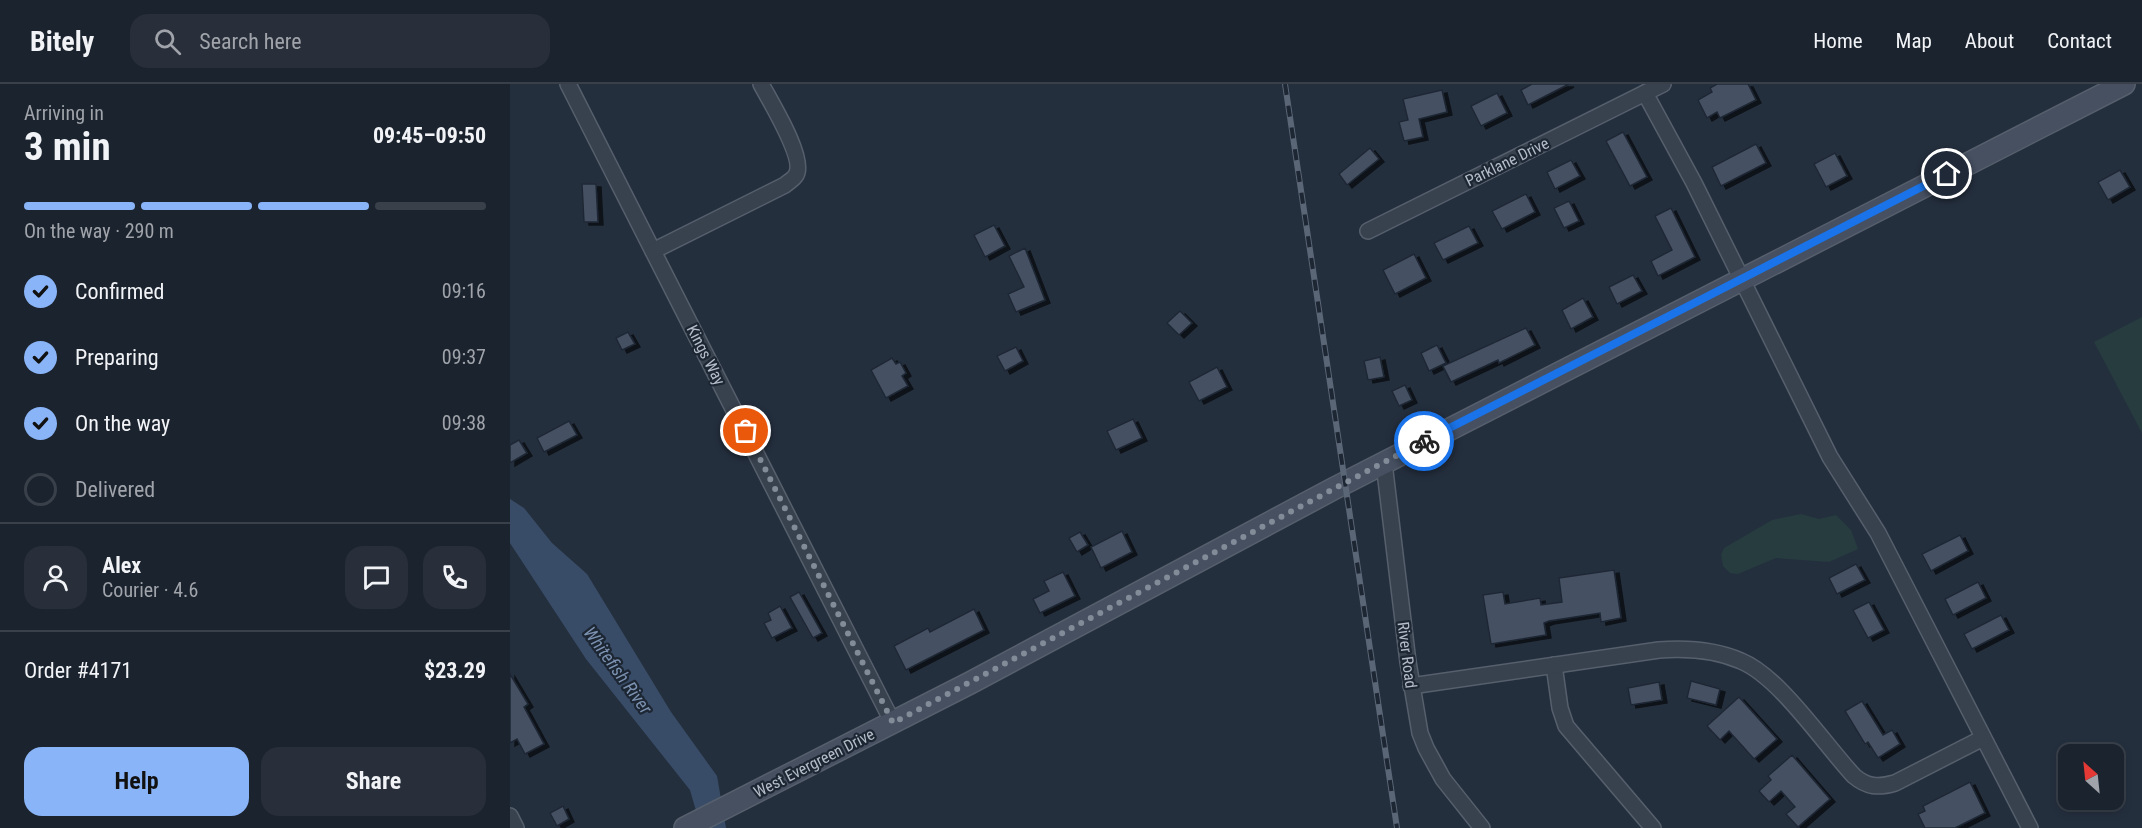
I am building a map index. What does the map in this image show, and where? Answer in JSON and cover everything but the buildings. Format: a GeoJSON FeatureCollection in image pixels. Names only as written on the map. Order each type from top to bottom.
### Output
{"type":"FeatureCollection","features":[{"type":"Feature","properties":{"kind":"street","name":"Kings Way"},"geometry":{"type":"LineString","coordinates":[[568,84],[893,723]]}},
{"type":"Feature","properties":{"kind":"street"},"geometry":{"type":"LineString","coordinates":[[653,251],[786,185],[797,175],[799,163],[794,148],[761,84]]}},
{"type":"Feature","properties":{"kind":"street","name":"Parklane Drive"},"geometry":{"type":"LineString","coordinates":[[1368,231],[1663,84]]}},
{"type":"Feature","properties":{"kind":"street","name":"West Evergreen Drive"},"geometry":{"type":"LineString","coordinates":[[687,827],[893,723],[1384,463],[2124,84]]}},
{"type":"Feature","properties":{"kind":"street"},"geometry":{"type":"LineString","coordinates":[[1645,93],[1694,183],[1740,280],[1830,457],[1888,552],[2030,828]]}},
{"type":"Feature","properties":{"kind":"street","name":"River Road"},"geometry":{"type":"LineString","coordinates":[[1384,463],[1419,726],[1429,755],[1443,779],[1482,828]]}},
{"type":"Feature","properties":{"kind":"street"},"geometry":{"type":"LineString","coordinates":[[1412,686],[1673,649],[1702,651],[1741,661],[1774,685],[1854,776],[1868,786],[1884,787],[1906,779],[1983,738]]}},
{"type":"Feature","properties":{"kind":"street"},"geometry":{"type":"LineString","coordinates":[[1554,665],[1560,708],[1566,726],[1653,828]]}},
{"type":"Feature","properties":{"kind":"street"},"geometry":{"type":"LineString","coordinates":[[510,816],[516,828]]}},
{"type":"Feature","properties":{"kind":"green space"},"geometry":{"type":"Polygon","coordinates":[[[2142,317],[2142,433],[2094,342],[2142,317]]]}},
{"type":"Feature","properties":{"kind":"green space"},"geometry":{"type":"Polygon","coordinates":[[[1801,514],[1819,519],[1836,515],[1851,530],[1858,549],[1829,562],[1776,558],[1738,574],[1730,573],[1723,566],[1721,555],[1724,548],[1772,520],[1801,514]]]}},
{"type":"Feature","properties":{"kind":"water","name":"Whitefish River"},"geometry":{"type":"Polygon","coordinates":[[[510,499],[524,508],[552,543],[587,574],[671,712],[717,776],[726,828],[701,828],[690,790],[586,659],[510,543],[510,499]]]}},
{"type":"Feature","properties":{"kind":"railway"},"geometry":{"type":"LineString","coordinates":[[1285,84],[1397,828]]}},
{"type":"Feature","properties":{"kind":"way so far"},"geometry":{"type":"LineString","coordinates":[[746,431],[893,723],[1424,441]]}},
{"type":"Feature","properties":{"kind":"route"},"geometry":{"type":"LineString","coordinates":[[1424,441],[1622,342],[1947,174]]}}]}
